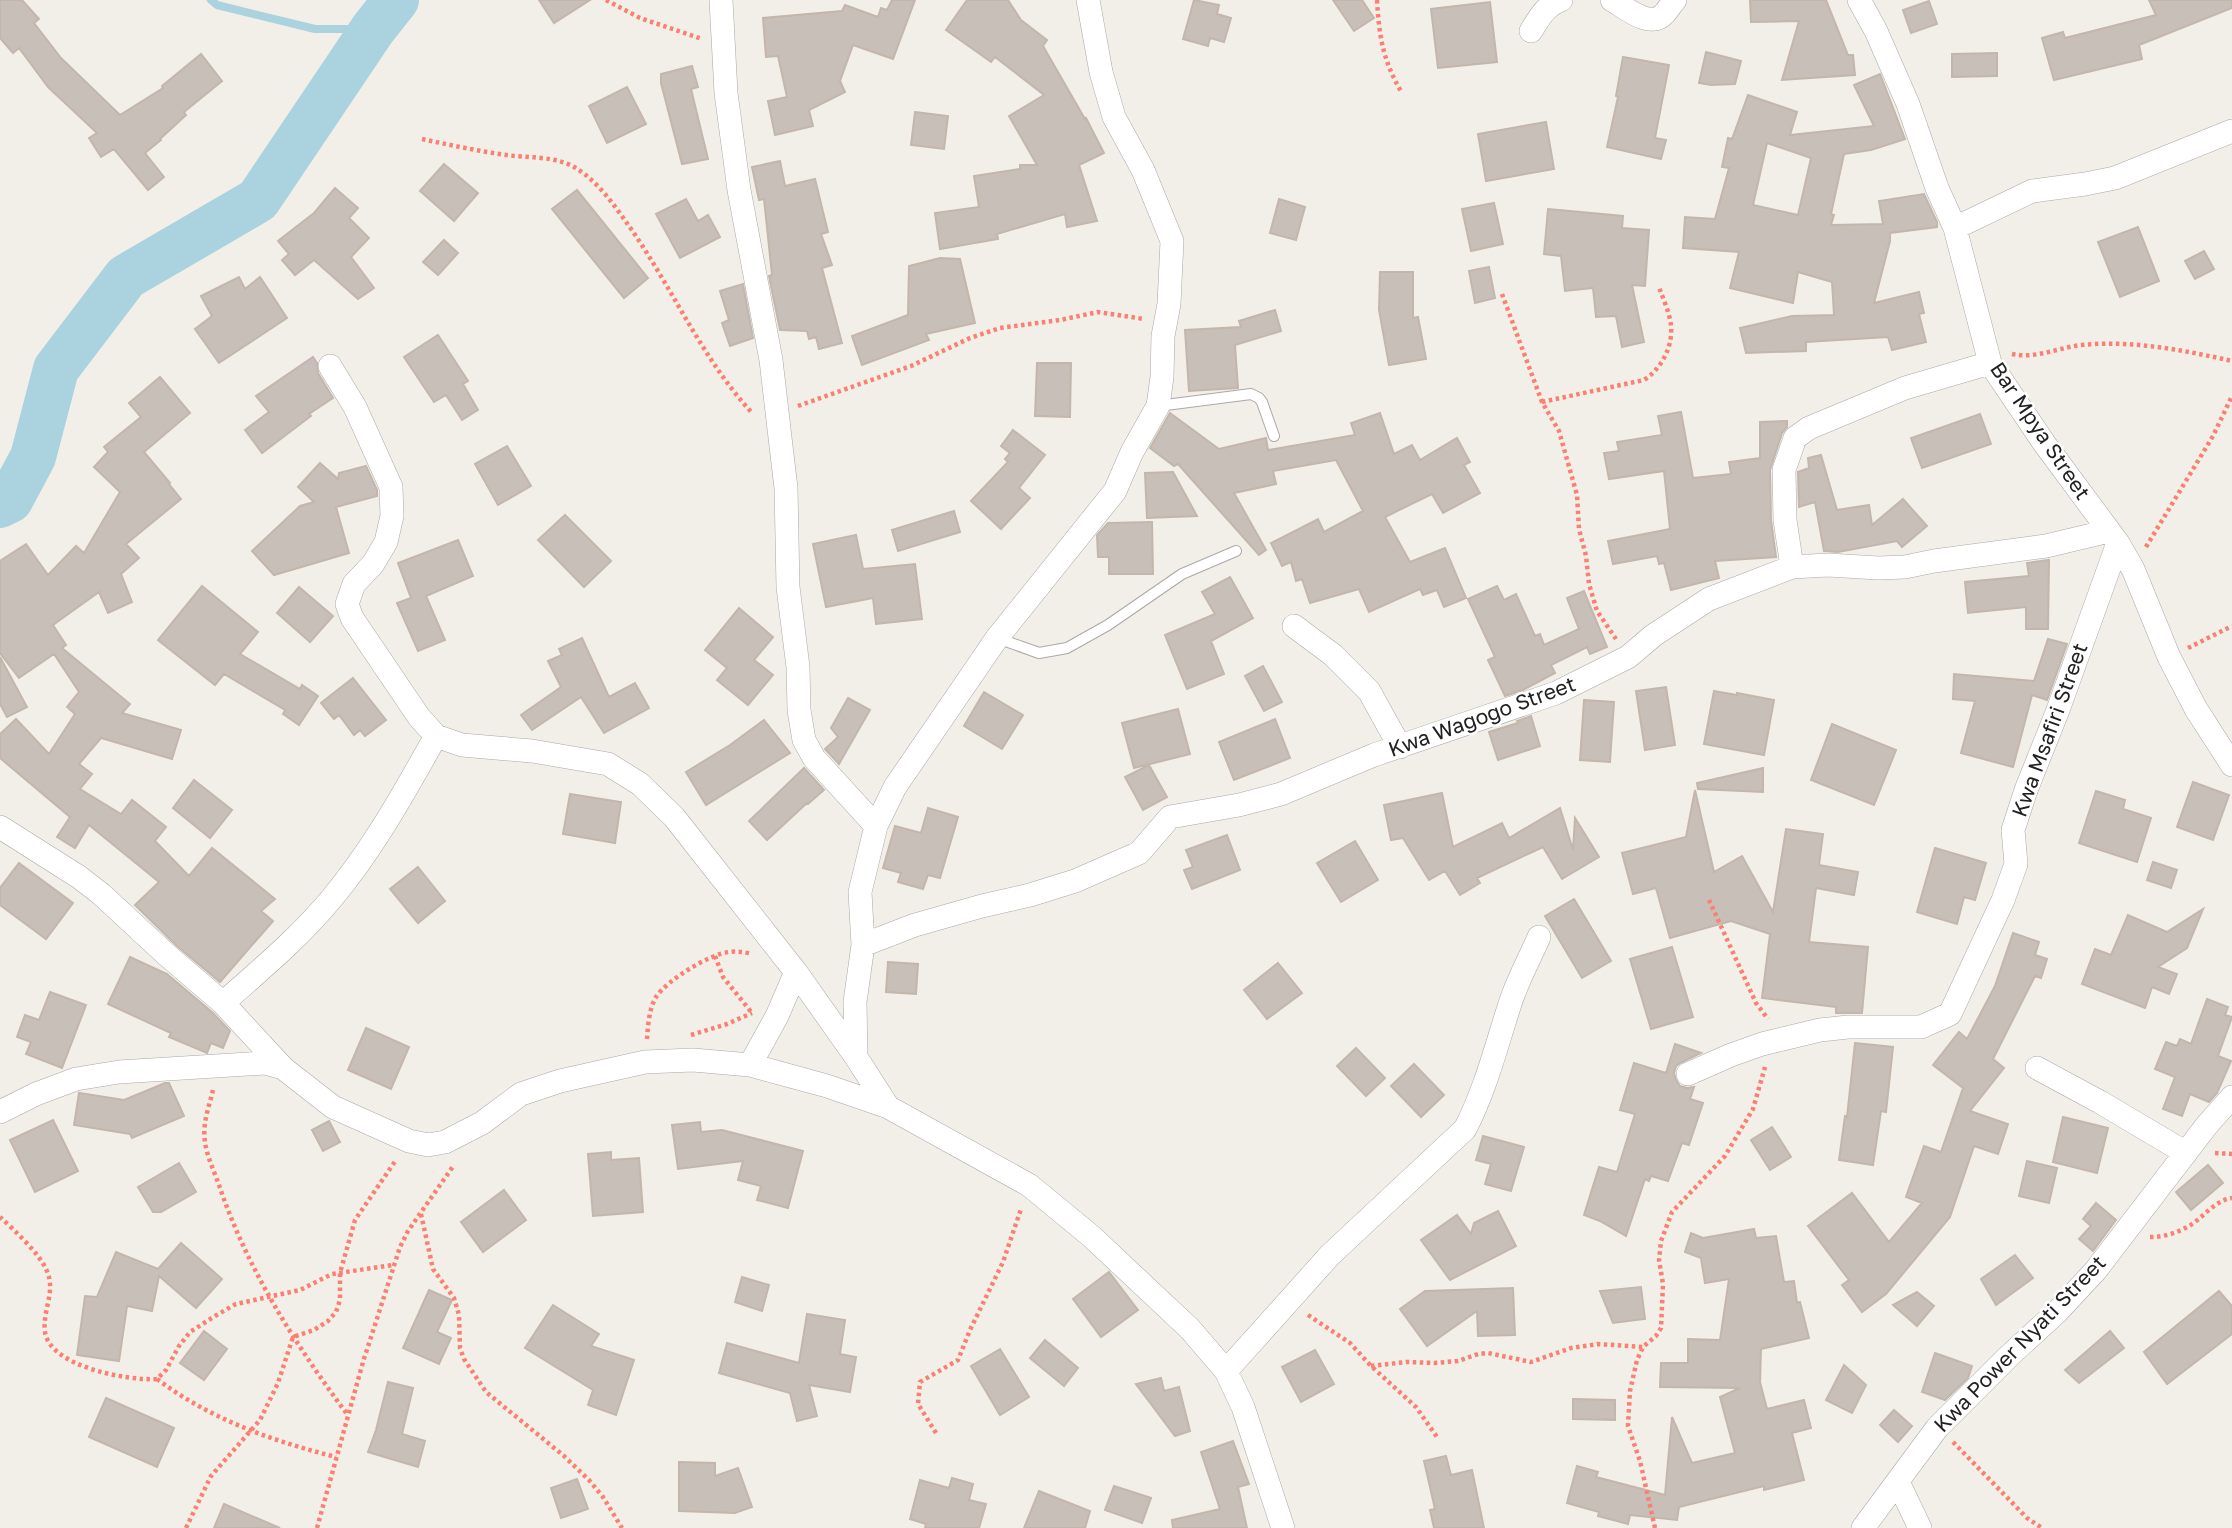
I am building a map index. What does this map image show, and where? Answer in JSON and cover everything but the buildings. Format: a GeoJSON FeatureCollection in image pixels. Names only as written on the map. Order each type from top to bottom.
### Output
{"type":"FeatureCollection","features":[{"type":"Feature","properties":{"kind":"street"},"geometry":{"type":"LineString","coordinates":[[721,0],[722,47],[739,190],[771,360],[786,488],[788,587],[804,740],[814,758],[876,826]]}},
{"type":"Feature","properties":{"kind":"street"},"geometry":{"type":"LineString","coordinates":[[856,1057],[855,1002],[863,944],[860,892],[876,826],[895,788],[997,638],[1115,491],[1132,452],[1158,406],[1172,241],[1143,170],[1114,117],[1101,72],[1088,0]]}},
{"type":"Feature","properties":{"kind":"street"},"geometry":{"type":"LineString","coordinates":[[1531,31],[1540,15],[1554,2],[1561,0]]}},
{"type":"Feature","properties":{"kind":"street"},"geometry":{"type":"LineString","coordinates":[[1612,0],[1646,19],[1654,20],[1663,16],[1675,0]]}},
{"type":"Feature","properties":{"kind":"street","name":"Bar Mpya Street"},"geometry":{"type":"LineString","coordinates":[[1860,0],[1908,104],[1937,188],[1955,228],[1989,356],[2044,443],[2114,537],[2133,569],[2169,657],[2196,709],[2232,765]]}},
{"type":"Feature","properties":{"kind":"street"},"geometry":{"type":"LineString","coordinates":[[1955,228],[2032,191],[2115,178],[2232,131]]}},
{"type":"Feature","properties":{"kind":"street"},"geometry":{"type":"LineString","coordinates":[[1792,567],[1785,520],[1784,470],[1795,438],[1809,428],[1989,356]]}},
{"type":"Feature","properties":{"kind":"street"},"geometry":{"type":"LineString","coordinates":[[330,366],[355,407],[391,486],[392,516],[386,542],[373,564],[354,584],[347,604],[352,618],[419,717],[436,736],[462,745],[532,751],[608,764],[640,784],[674,817],[793,968],[888,1107]]}},
{"type":"Feature","properties":{"kind":"street","name":"Kwa Wagogo Street"},"geometry":{"type":"LineString","coordinates":[[863,944],[915,925],[1075,881],[1139,853],[1170,817],[1239,806],[1281,794],[1374,755],[1556,694],[1628,657],[1654,635],[1709,599],[1792,567],[1905,567],[2114,537]]}},
{"type":"Feature","properties":{"kind":"street","name":"Kwa Msafiri Street"},"geometry":{"type":"LineString","coordinates":[[1688,1074],[1731,1055],[1820,1030],[1848,1027],[1920,1027],[1950,1014],[2003,900],[2016,864],[2013,831],[2026,790],[2058,710],[2114,537]]}},
{"type":"Feature","properties":{"kind":"street"},"geometry":{"type":"LineString","coordinates":[[1294,625],[1333,655],[1369,691],[1400,747]]}},
{"type":"Feature","properties":{"kind":"street"},"geometry":{"type":"LineString","coordinates":[[223,1003],[295,937],[332,898],[383,825],[436,736]]}},
{"type":"Feature","properties":{"kind":"street"},"geometry":{"type":"LineString","coordinates":[[0,827],[79,877],[223,1003],[283,1068],[334,1107],[409,1141],[428,1144],[445,1142],[482,1123],[522,1094],[645,1062],[693,1060],[750,1065],[827,1086],[888,1107],[1029,1185],[1091,1236],[1180,1320],[1226,1371],[1243,1407],[1283,1528]]}},
{"type":"Feature","properties":{"kind":"street"},"geometry":{"type":"LineString","coordinates":[[1226,1371],[1290,1303],[1330,1255],[1465,1129],[1496,1051],[1514,992],[1539,937]]}},
{"type":"Feature","properties":{"kind":"street"},"geometry":{"type":"LineString","coordinates":[[750,1065],[777,1016],[793,968]]}},
{"type":"Feature","properties":{"kind":"street"},"geometry":{"type":"LineString","coordinates":[[0,1112],[36,1094],[76,1079],[119,1072],[265,1063],[283,1068]]}},
{"type":"Feature","properties":{"kind":"street"},"geometry":{"type":"LineString","coordinates":[[2037,1068],[2186,1153]]}},
{"type":"Feature","properties":{"kind":"street","name":"Kwa Power Nyati Street"},"geometry":{"type":"LineString","coordinates":[[1863,1528],[1937,1428],[2096,1270],[2207,1125],[2232,1097]]}},
{"type":"Feature","properties":{"kind":"street"},"geometry":{"type":"LineString","coordinates":[[1898,1482],[1920,1528]]}},
{"type":"Feature","properties":{"kind":"lane"},"geometry":{"type":"LineString","coordinates":[[1158,406],[1251,394],[1262,402],[1274,436]]}},
{"type":"Feature","properties":{"kind":"lane"},"geometry":{"type":"LineString","coordinates":[[997,638],[1040,653],[1068,648],[1108,625],[1182,574],[1236,551]]}},
{"type":"Feature","properties":{"kind":"path"},"geometry":{"type":"LineString","coordinates":[[606,0],[640,18],[722,47]]}},
{"type":"Feature","properties":{"kind":"path"},"geometry":{"type":"LineString","coordinates":[[1377,0],[1383,52],[1389,72],[1402,93]]}},
{"type":"Feature","properties":{"kind":"path"},"geometry":{"type":"LineString","coordinates":[[422,139],[505,155],[553,160],[575,167],[581,172],[620,213],[653,261],[699,341],[742,402],[781,446]]}},
{"type":"Feature","properties":{"kind":"path"},"geometry":{"type":"LineString","coordinates":[[1542,402],[1644,380],[1657,370],[1671,333],[1671,324],[1659,287]]}},
{"type":"Feature","properties":{"kind":"path"},"geometry":{"type":"LineString","coordinates":[[1502,294],[1542,402],[1559,431],[1577,495],[1579,529],[1597,611],[1628,657]]}},
{"type":"Feature","properties":{"kind":"path"},"geometry":{"type":"LineString","coordinates":[[777,412],[824,399],[1000,328],[1098,312],[1167,322]]}},
{"type":"Feature","properties":{"kind":"path"},"geometry":{"type":"LineString","coordinates":[[1989,356],[2038,355],[2081,345],[2130,345],[2175,348],[2232,361]]}},
{"type":"Feature","properties":{"kind":"path"},"geometry":{"type":"LineString","coordinates":[[2133,569],[2213,436],[2232,396]]}},
{"type":"Feature","properties":{"kind":"path"},"geometry":{"type":"LineString","coordinates":[[2169,657],[2232,626]]}},
{"type":"Feature","properties":{"kind":"path"},"geometry":{"type":"LineString","coordinates":[[1655,1528],[1640,1461],[1628,1426],[1630,1391],[1637,1360],[1643,1347],[1661,1328],[1661,1241],[1672,1212],[1725,1156],[1753,1109],[1777,1041],[1756,1003],[1709,900]]}},
{"type":"Feature","properties":{"kind":"path"},"geometry":{"type":"LineString","coordinates":[[645,1062],[649,1019],[657,996],[665,986],[715,956],[730,952],[744,952],[793,968]]}},
{"type":"Feature","properties":{"kind":"path"},"geometry":{"type":"LineString","coordinates":[[715,956],[723,978],[752,1013]]}},
{"type":"Feature","properties":{"kind":"path"},"geometry":{"type":"LineString","coordinates":[[688,1036],[727,1024],[758,1009]]}},
{"type":"Feature","properties":{"kind":"path"},"geometry":{"type":"LineString","coordinates":[[219,1065],[204,1125],[205,1144],[231,1219],[269,1298],[293,1338],[348,1414]]}},
{"type":"Feature","properties":{"kind":"path"},"geometry":{"type":"LineString","coordinates":[[293,1338],[314,1330],[336,1312],[340,1300],[340,1273],[355,1220],[409,1141]]}},
{"type":"Feature","properties":{"kind":"path"},"geometry":{"type":"LineString","coordinates":[[317,1528],[335,1457],[393,1265],[408,1231],[460,1155]]}},
{"type":"Feature","properties":{"kind":"path"},"geometry":{"type":"LineString","coordinates":[[936,1433],[918,1404],[920,1382],[958,1360],[1003,1262],[1029,1185]]}},
{"type":"Feature","properties":{"kind":"path"},"geometry":{"type":"LineString","coordinates":[[2124,1235],[2163,1237],[2187,1227],[2224,1199],[2232,1198]]}},
{"type":"Feature","properties":{"kind":"path"},"geometry":{"type":"LineString","coordinates":[[421,1213],[433,1269],[454,1298],[459,1315],[460,1348],[464,1359],[486,1392],[589,1480],[622,1528]]}},
{"type":"Feature","properties":{"kind":"path"},"geometry":{"type":"LineString","coordinates":[[0,1217],[46,1268],[51,1285],[45,1334],[54,1349],[69,1361],[144,1380],[157,1379],[166,1370],[190,1332],[236,1304],[300,1290],[318,1280],[340,1273],[393,1265]]}},
{"type":"Feature","properties":{"kind":"path"},"geometry":{"type":"LineString","coordinates":[[1290,1303],[1350,1343],[1416,1407],[1437,1437]]}},
{"type":"Feature","properties":{"kind":"path"},"geometry":{"type":"LineString","coordinates":[[186,1528],[211,1476],[261,1419],[273,1396],[293,1338]]}},
{"type":"Feature","properties":{"kind":"path"},"geometry":{"type":"LineString","coordinates":[[1371,1366],[1458,1361],[1488,1353],[1531,1362],[1571,1348],[1598,1344],[1643,1347]]}},
{"type":"Feature","properties":{"kind":"path"},"geometry":{"type":"LineString","coordinates":[[157,1379],[181,1397],[250,1431],[335,1457]]}},
{"type":"Feature","properties":{"kind":"path"},"geometry":{"type":"LineString","coordinates":[[1937,1428],[1973,1461],[2027,1518],[2042,1528]]}},
{"type":"Feature","properties":{"kind":"waterway"},"geometry":{"type":"LineString","coordinates":[[211,0],[217,5],[315,29],[373,29]]}},
{"type":"Feature","properties":{"kind":"waterway"},"geometry":{"type":"LineString","coordinates":[[0,505],[10,500],[33,457],[56,369],[126,277],[258,200],[373,29],[396,0]]}}]}
